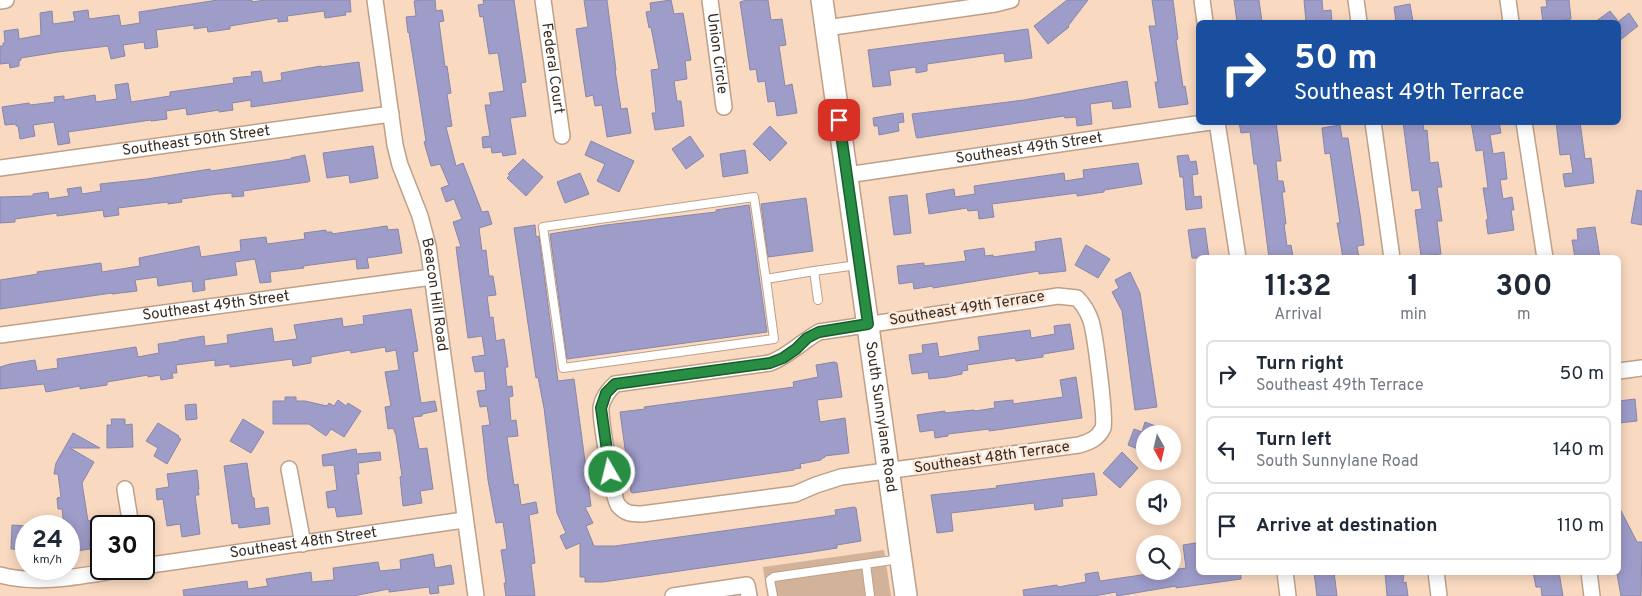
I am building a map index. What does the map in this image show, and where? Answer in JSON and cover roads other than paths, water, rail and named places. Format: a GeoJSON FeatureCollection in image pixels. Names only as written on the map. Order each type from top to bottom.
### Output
{"type":"FeatureCollection","features":[{"type":"Feature","properties":{"kind":"main road","name":"South Sunnylane Road"},"geometry":{"type":"LineString","coordinates":[[822,0],[906,596]]}},
{"type":"Feature","properties":{"kind":"street"},"geometry":{"type":"LineString","coordinates":[[0,1],[6,0]]}},
{"type":"Feature","properties":{"kind":"street","name":"Beacon Hill Road"},"geometry":{"type":"LineString","coordinates":[[375,0],[400,165],[425,232],[476,596]]}},
{"type":"Feature","properties":{"kind":"street","name":"Federal Court"},"geometry":{"type":"LineString","coordinates":[[543,0],[562,136]]}},
{"type":"Feature","properties":{"kind":"street","name":"Union Circle"},"geometry":{"type":"LineString","coordinates":[[710,0],[724,107]]}},
{"type":"Feature","properties":{"kind":"street"},"geometry":{"type":"LineString","coordinates":[[826,28],[995,4],[1011,0]]}},
{"type":"Feature","properties":{"kind":"street"},"geometry":{"type":"LineString","coordinates":[[1202,0],[1204,20]]}},
{"type":"Feature","properties":{"kind":"street"},"geometry":{"type":"LineString","coordinates":[[1356,0],[1359,20]]}},
{"type":"Feature","properties":{"kind":"street"},"geometry":{"type":"LineString","coordinates":[[1508,0],[1511,20]]}},
{"type":"Feature","properties":{"kind":"street","name":"Southeast 50th Street"},"geometry":{"type":"LineString","coordinates":[[0,168],[391,114]]}},
{"type":"Feature","properties":{"kind":"street","name":"Southeast 49th Street"},"geometry":{"type":"LineString","coordinates":[[847,175],[1196,124]]}},
{"type":"Feature","properties":{"kind":"street"},"geometry":{"type":"LineString","coordinates":[[1217,125],[1238,255]]}},
{"type":"Feature","properties":{"kind":"street"},"geometry":{"type":"LineString","coordinates":[[1373,125],[1392,255]]}},
{"type":"Feature","properties":{"kind":"street"},"geometry":{"type":"LineString","coordinates":[[1524,125],[1545,255]]}},
{"type":"Feature","properties":{"kind":"street","name":"Southeast 49th Street"},"geometry":{"type":"LineString","coordinates":[[0,335],[432,277]]}},
{"type":"Feature","properties":{"kind":"street","name":"Southeast 49th Terrace"},"geometry":{"type":"LineString","coordinates":[[608,456],[601,408],[606,393],[615,384],[770,363],[783,358],[807,338],[819,332],[1058,296],[1078,298],[1085,306],[1092,323],[1103,407],[1103,427],[1093,440]]}},
{"type":"Feature","properties":{"kind":"street"},"geometry":{"type":"LineString","coordinates":[[1621,372],[1642,368]]}},
{"type":"Feature","properties":{"kind":"street","name":"Southeast 48th Terrace"},"geometry":{"type":"LineString","coordinates":[[608,456],[612,489],[617,504],[627,513],[642,514],[795,494],[841,478],[1079,446],[1093,440]]}},
{"type":"Feature","properties":{"kind":"street"},"geometry":{"type":"LineString","coordinates":[[289,469],[302,544]]}},
{"type":"Feature","properties":{"kind":"street"},"geometry":{"type":"LineString","coordinates":[[125,489],[129,515]]}},
{"type":"Feature","properties":{"kind":"street","name":"Southeast 48th Street"},"geometry":{"type":"LineString","coordinates":[[155,564],[464,520]]}},
{"type":"Feature","properties":{"kind":"street"},"geometry":{"type":"LineString","coordinates":[[0,575],[39,580],[90,574]]}},
{"type":"Feature","properties":{"kind":"street"},"geometry":{"type":"LineString","coordinates":[[1285,575],[1288,596]]}},
{"type":"Feature","properties":{"kind":"street"},"geometry":{"type":"LineString","coordinates":[[1436,575],[1439,596]]}},
{"type":"Feature","properties":{"kind":"street"},"geometry":{"type":"LineString","coordinates":[[1589,575],[1592,596]]}},
{"type":"Feature","properties":{"kind":"street"},"geometry":{"type":"LineString","coordinates":[[673,596],[748,585],[749,596]]}},
{"type":"Feature","properties":{"kind":"lane"},"geometry":{"type":"LineString","coordinates":[[754,197],[766,279],[774,338],[563,368],[543,227],[754,197]]}},
{"type":"Feature","properties":{"kind":"lane"},"geometry":{"type":"LineString","coordinates":[[766,279],[860,264]]}},
{"type":"Feature","properties":{"kind":"lane"},"geometry":{"type":"LineString","coordinates":[[814,271],[818,300]]}},
{"type":"Feature","properties":{"kind":"lane"},"geometry":{"type":"LineString","coordinates":[[772,596],[770,580],[774,576],[901,559]]}},
{"type":"Feature","properties":{"kind":"lane"},"geometry":{"type":"LineString","coordinates":[[866,564],[870,596]]}}]}
